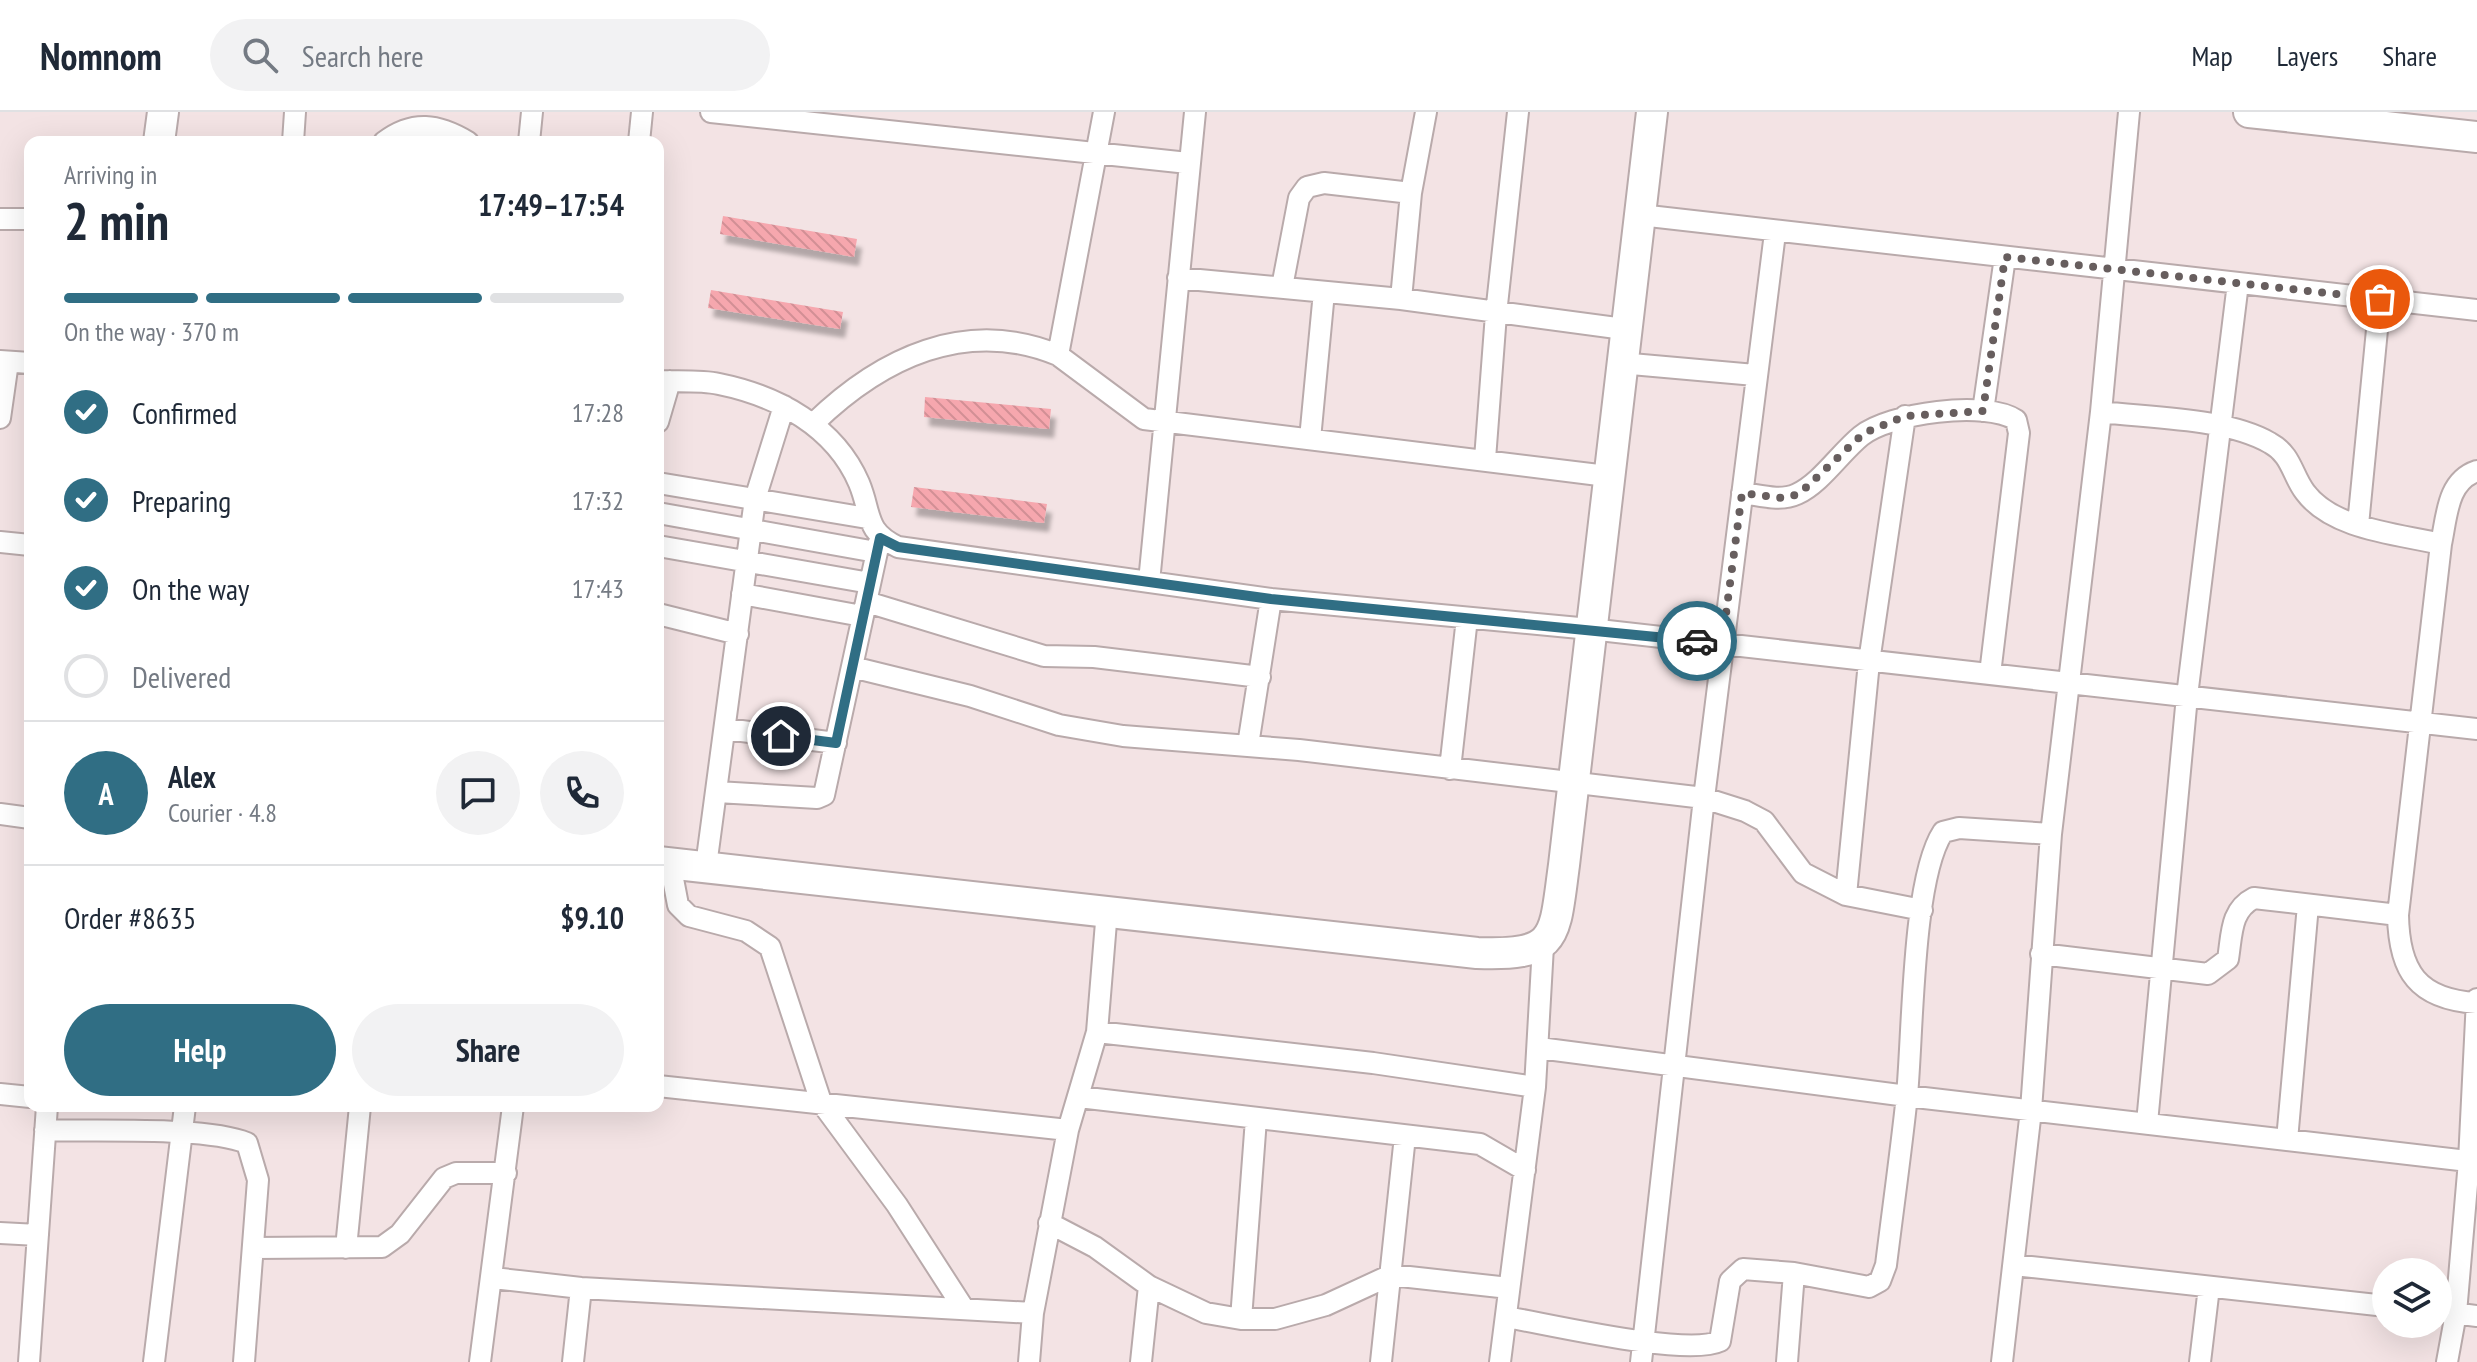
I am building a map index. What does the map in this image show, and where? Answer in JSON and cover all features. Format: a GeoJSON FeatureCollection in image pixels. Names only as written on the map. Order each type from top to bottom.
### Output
{"type":"FeatureCollection","features":[{"type":"Feature","properties":{"kind":"main road"},"geometry":{"type":"LineString","coordinates":[[160,136],[163,112]]}},
{"type":"Feature","properties":{"kind":"main road"},"geometry":{"type":"LineString","coordinates":[[664,862],[1477,953],[1518,955],[1543,946],[1552,931],[1558,908],[1652,112]]}},
{"type":"Feature","properties":{"kind":"main road"},"geometry":{"type":"LineString","coordinates":[[2249,112],[2477,137]]}},
{"type":"Feature","properties":{"kind":"street"},"geometry":{"type":"LineString","coordinates":[[293,136],[295,112]]}},
{"type":"Feature","properties":{"kind":"street"},"geometry":{"type":"LineString","coordinates":[[530,136],[532,112]]}},
{"type":"Feature","properties":{"kind":"street"},"geometry":{"type":"LineString","coordinates":[[640,136],[642,112]]}},
{"type":"Feature","properties":{"kind":"street"},"geometry":{"type":"LineString","coordinates":[[711,112],[1188,163]]}},
{"type":"Feature","properties":{"kind":"street"},"geometry":{"type":"LineString","coordinates":[[1058,355],[1104,112]]}},
{"type":"Feature","properties":{"kind":"street"},"geometry":{"type":"LineString","coordinates":[[1149,582],[1195,112]]}},
{"type":"Feature","properties":{"kind":"street"},"geometry":{"type":"LineString","coordinates":[[1401,299],[1411,193],[1426,112]]}},
{"type":"Feature","properties":{"kind":"street"},"geometry":{"type":"LineString","coordinates":[[1485,459],[1496,314],[1518,112]]}},
{"type":"Feature","properties":{"kind":"street"},"geometry":{"type":"LineString","coordinates":[[2002,1362],[2031,1110],[2051,834],[2101,412],[2129,112]]}},
{"type":"Feature","properties":{"kind":"street"},"geometry":{"type":"LineString","coordinates":[[393,136],[406,128],[428,125],[445,136]]}},
{"type":"Feature","properties":{"kind":"street"},"geometry":{"type":"LineString","coordinates":[[1282,287],[1299,198],[1307,187],[1324,183],[1411,193]]}},
{"type":"Feature","properties":{"kind":"street"},"geometry":{"type":"LineString","coordinates":[[1640,215],[1775,233],[2477,310]]}},
{"type":"Feature","properties":{"kind":"street"},"geometry":{"type":"LineString","coordinates":[[0,219],[24,219]]}},
{"type":"Feature","properties":{"kind":"street"},"geometry":{"type":"LineString","coordinates":[[1641,1362],[1722,644],[1775,233]]}},
{"type":"Feature","properties":{"kind":"street"},"geometry":{"type":"LineString","coordinates":[[1983,411],[2005,257]]}},
{"type":"Feature","properties":{"kind":"street"},"geometry":{"type":"LineString","coordinates":[[1178,278],[1401,299],[1624,329]]}},
{"type":"Feature","properties":{"kind":"street"},"geometry":{"type":"LineString","coordinates":[[2147,1123],[2187,696],[2238,283]]}},
{"type":"Feature","properties":{"kind":"street"},"geometry":{"type":"LineString","coordinates":[[1310,439],[1324,292]]}},
{"type":"Feature","properties":{"kind":"street"},"geometry":{"type":"LineString","coordinates":[[2358,525],[2380,299]]}},
{"type":"Feature","properties":{"kind":"street"},"geometry":{"type":"LineString","coordinates":[[814,423],[836,402],[904,357],[937,346],[1026,342],[1058,355],[1144,419],[1607,476]]}},
{"type":"Feature","properties":{"kind":"street"},"geometry":{"type":"LineString","coordinates":[[0,418],[4,362],[24,363]]}},
{"type":"Feature","properties":{"kind":"street"},"geometry":{"type":"LineString","coordinates":[[1620,363],[1755,375]]}},
{"type":"Feature","properties":{"kind":"street"},"geometry":{"type":"LineString","coordinates":[[664,381],[719,384],[784,406],[814,423],[837,446],[850,467],[878,545],[828,788],[817,798],[717,792]]}},
{"type":"Feature","properties":{"kind":"street"},"geometry":{"type":"LineString","coordinates":[[706,866],[755,499],[784,406]]}},
{"type":"Feature","properties":{"kind":"street"},"geometry":{"type":"LineString","coordinates":[[1742,493],[1783,498],[1799,494],[1864,433],[1905,416],[1983,411],[2004,413],[2016,420],[2019,433],[1990,674]]}},
{"type":"Feature","properties":{"kind":"street"},"geometry":{"type":"LineString","coordinates":[[2101,412],[2220,426],[2269,442],[2288,457],[2305,493],[2329,512],[2358,525],[2441,544]]}},
{"type":"Feature","properties":{"kind":"street"},"geometry":{"type":"LineString","coordinates":[[1846,895],[1869,662],[1905,416]]}},
{"type":"Feature","properties":{"kind":"street"},"geometry":{"type":"LineString","coordinates":[[2452,1283],[2473,1161],[2477,1001],[2447,1001],[2422,985],[2399,950],[2398,915],[2441,544],[2452,492],[2462,476],[2477,471]]}},
{"type":"Feature","properties":{"kind":"street"},"geometry":{"type":"LineString","coordinates":[[664,484],[867,518]]}},
{"type":"Feature","properties":{"kind":"street"},"geometry":{"type":"LineString","coordinates":[[664,514],[751,531],[898,547],[1271,599],[1590,629],[2477,729]]}},
{"type":"Feature","properties":{"kind":"street"},"geometry":{"type":"LineString","coordinates":[[0,542],[24,544]]}},
{"type":"Feature","properties":{"kind":"street"},"geometry":{"type":"LineString","coordinates":[[664,547],[747,560],[866,601],[1044,656],[1094,657],[1260,677]]}},
{"type":"Feature","properties":{"kind":"street"},"geometry":{"type":"LineString","coordinates":[[742,594],[866,601]]}},
{"type":"Feature","properties":{"kind":"street"},"geometry":{"type":"LineString","coordinates":[[1248,745],[1271,599]]}},
{"type":"Feature","properties":{"kind":"street"},"geometry":{"type":"LineString","coordinates":[[664,616],[738,634]]}},
{"type":"Feature","properties":{"kind":"street"},"geometry":{"type":"LineString","coordinates":[[1450,769],[1467,618]]}},
{"type":"Feature","properties":{"kind":"street"},"geometry":{"type":"LineString","coordinates":[[852,667],[970,696],[1059,725],[1123,736],[1248,745],[1573,780],[1704,798],[1745,811],[1764,821],[1803,873],[1846,895],[1922,910]]}},
{"type":"Feature","properties":{"kind":"street"},"geometry":{"type":"LineString","coordinates":[[726,729],[836,743]]}},
{"type":"Feature","properties":{"kind":"street"},"geometry":{"type":"LineString","coordinates":[[0,814],[24,817]]}},
{"type":"Feature","properties":{"kind":"street"},"geometry":{"type":"LineString","coordinates":[[1506,1317],[1643,1340],[1709,1346],[1720,1341],[1725,1328],[1730,1281],[1735,1272],[1743,1269],[1794,1273],[1869,1287],[1880,1281],[1886,1265],[1907,1096],[1922,910],[1932,848],[1943,832],[1959,828],[2051,834]]}},
{"type":"Feature","properties":{"kind":"street"},"geometry":{"type":"LineString","coordinates":[[664,862],[678,905],[689,916],[746,931],[770,947],[821,1102],[897,1205],[964,1309]]}},
{"type":"Feature","properties":{"kind":"street"},"geometry":{"type":"LineString","coordinates":[[2041,954],[2208,974],[2218,970],[2228,959],[2234,919],[2241,904],[2254,898],[2398,915]]}},
{"type":"Feature","properties":{"kind":"street"},"geometry":{"type":"LineString","coordinates":[[2287,1140],[2308,905]]}},
{"type":"Feature","properties":{"kind":"street"},"geometry":{"type":"LineString","coordinates":[[1029,1362],[1033,1313],[1068,1130],[1097,1032],[1107,910]]}},
{"type":"Feature","properties":{"kind":"street"},"geometry":{"type":"LineString","coordinates":[[1500,1362],[1535,1087],[1543,946]]}},
{"type":"Feature","properties":{"kind":"street"},"geometry":{"type":"LineString","coordinates":[[1097,1032],[1373,1063],[1535,1087]]}},
{"type":"Feature","properties":{"kind":"street"},"geometry":{"type":"LineString","coordinates":[[1539,1048],[1907,1096],[2473,1161]]}},
{"type":"Feature","properties":{"kind":"street"},"geometry":{"type":"LineString","coordinates":[[664,1087],[1068,1130]]}},
{"type":"Feature","properties":{"kind":"street"},"geometry":{"type":"LineString","coordinates":[[0,1094],[24,1096]]}},
{"type":"Feature","properties":{"kind":"street"},"geometry":{"type":"LineString","coordinates":[[1079,1097],[1480,1144],[1525,1170]]}},
{"type":"Feature","properties":{"kind":"street"},"geometry":{"type":"LineString","coordinates":[[29,1362],[46,1112]]}},
{"type":"Feature","properties":{"kind":"street"},"geometry":{"type":"LineString","coordinates":[[154,1362],[184,1112]]}},
{"type":"Feature","properties":{"kind":"street"},"geometry":{"type":"LineString","coordinates":[[346,1248],[359,1112]]}},
{"type":"Feature","properties":{"kind":"street"},"geometry":{"type":"LineString","coordinates":[[480,1362],[512,1112]]}},
{"type":"Feature","properties":{"kind":"street"},"geometry":{"type":"LineString","coordinates":[[1241,1319],[1256,1119]]}},
{"type":"Feature","properties":{"kind":"street"},"geometry":{"type":"LineString","coordinates":[[45,1130],[179,1134],[235,1138],[247,1143],[252,1151],[258,1180],[244,1362]]}},
{"type":"Feature","properties":{"kind":"street"},"geometry":{"type":"LineString","coordinates":[[1381,1362],[1405,1136]]}},
{"type":"Feature","properties":{"kind":"street"},"geometry":{"type":"LineString","coordinates":[[254,1248],[346,1248],[391,1244],[444,1178],[456,1173],[506,1173]]}},
{"type":"Feature","properties":{"kind":"street"},"geometry":{"type":"LineString","coordinates":[[1049,1223],[1095,1247],[1149,1286],[1206,1313],[1241,1319],[1275,1319],[1326,1305],[1391,1275],[1509,1288]]}},
{"type":"Feature","properties":{"kind":"street"},"geometry":{"type":"LineString","coordinates":[[0,1233],[38,1235]]}},
{"type":"Feature","properties":{"kind":"street"},"geometry":{"type":"LineString","coordinates":[[2014,1265],[2372,1304]]}},
{"type":"Feature","properties":{"kind":"street"},"geometry":{"type":"LineString","coordinates":[[1787,1362],[1794,1273]]}},
{"type":"Feature","properties":{"kind":"street"},"geometry":{"type":"LineString","coordinates":[[493,1278],[581,1288],[1033,1313]]}},
{"type":"Feature","properties":{"kind":"street"},"geometry":{"type":"LineString","coordinates":[[1141,1362],[1149,1286]]}},
{"type":"Feature","properties":{"kind":"street"},"geometry":{"type":"LineString","coordinates":[[2200,1362],[2209,1287]]}},
{"type":"Feature","properties":{"kind":"street"},"geometry":{"type":"LineString","coordinates":[[573,1362],[581,1288]]}},
{"type":"Feature","properties":{"kind":"street"},"geometry":{"type":"LineString","coordinates":[[2452,1313],[2477,1316]]}},
{"type":"Feature","properties":{"kind":"street"},"geometry":{"type":"LineString","coordinates":[[2447,1338],[2447,1362]]}},
{"type":"Feature","properties":{"kind":"building"},"geometry":{"type":"Polygon","coordinates":[[[723,216],[857,239],[854,257],[720,234],[723,216]]]}},
{"type":"Feature","properties":{"kind":"building"},"geometry":{"type":"Polygon","coordinates":[[[711,290],[843,312],[840,329],[708,308],[711,290]]]}},
{"type":"Feature","properties":{"kind":"building"},"geometry":{"type":"Polygon","coordinates":[[[925,397],[1051,409],[1049,429],[924,417],[925,397]]]}},
{"type":"Feature","properties":{"kind":"building"},"geometry":{"type":"Polygon","coordinates":[[[914,487],[1047,504],[1044,523],[911,507],[914,487]]]}},
{"type":"Feature","properties":{"kind":"way so far"},"geometry":{"type":"LineString","coordinates":[[1697,641],[1722,644],[1742,493],[1783,498],[1799,494],[1864,433],[1905,416],[1983,411],[2005,257],[2380,299]]}},
{"type":"Feature","properties":{"kind":"route"},"geometry":{"type":"LineString","coordinates":[[781,736],[836,743],[880,538],[898,547],[1271,599],[1697,641]]}}]}
